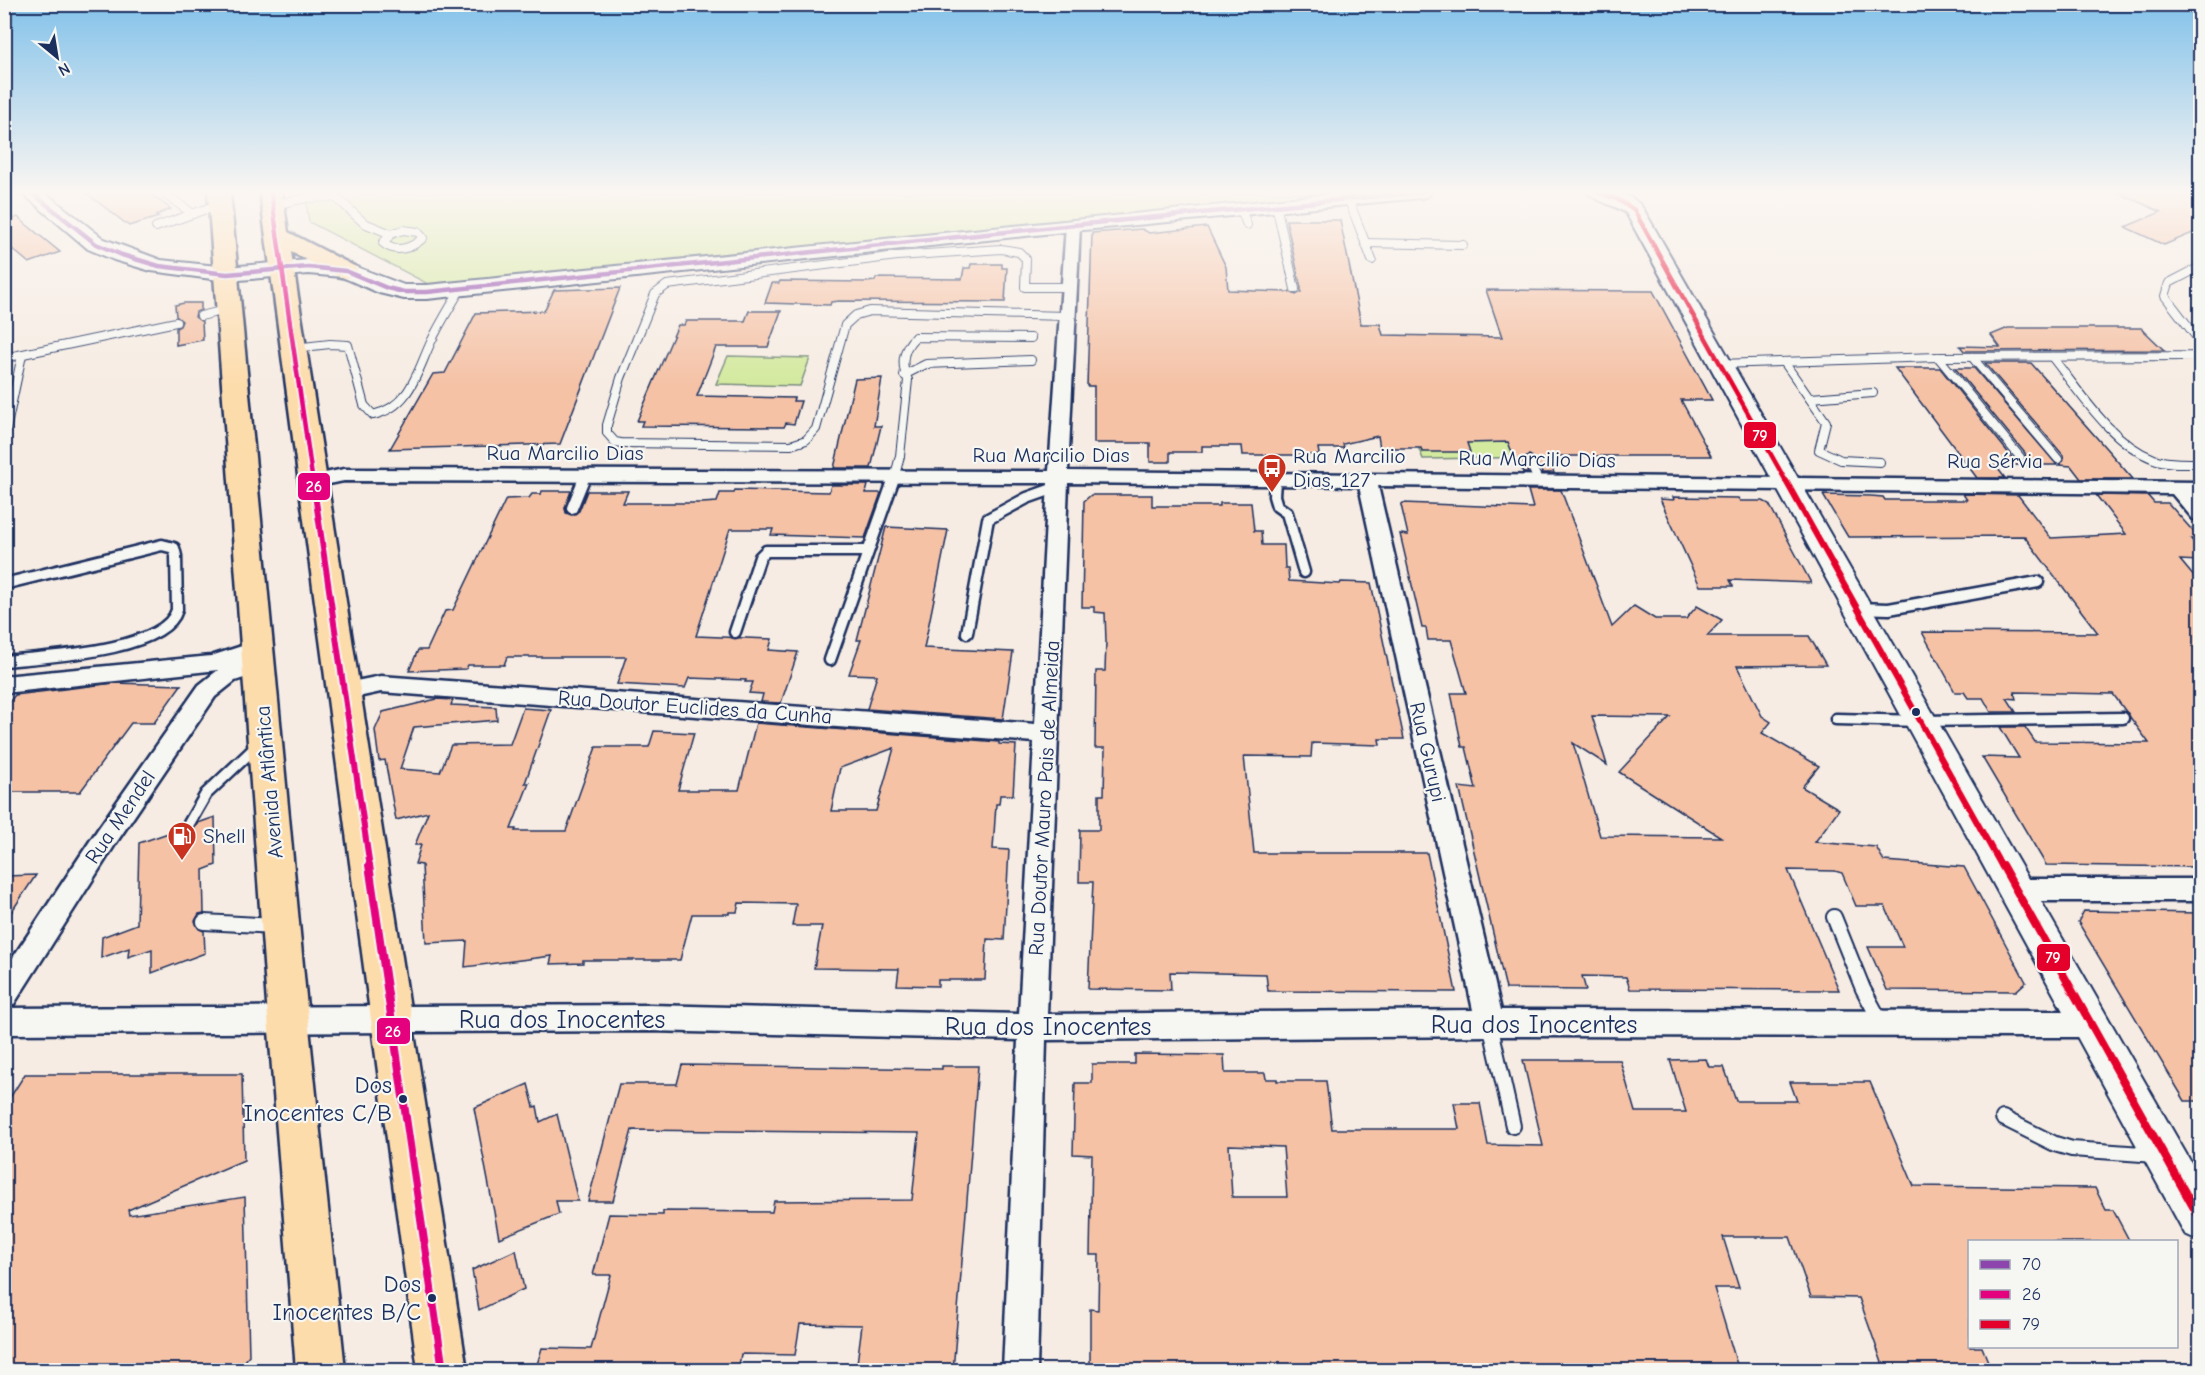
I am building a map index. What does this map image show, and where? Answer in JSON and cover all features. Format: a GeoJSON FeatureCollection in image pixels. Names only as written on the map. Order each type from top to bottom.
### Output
{"type":"FeatureCollection","features":[{"type":"Feature","properties":{"kind":"main road","name":"Avenida Atlântica"},"geometry":{"type":"LineString","coordinates":[[225,256],[288,1018],[321,1371]]}},
{"type":"Feature","properties":{"kind":"main road"},"geometry":{"type":"LineString","coordinates":[[281,256],[443,1371]]}},
{"type":"Feature","properties":{"kind":"main road"},"geometry":{"type":"LineString","coordinates":[[294,256],[346,271]]}},
{"type":"Feature","properties":{"kind":"street"},"geometry":{"type":"LineString","coordinates":[[126,256],[159,266],[227,274],[270,256]]}},
{"type":"Feature","properties":{"kind":"street"},"geometry":{"type":"LineString","coordinates":[[288,256],[308,267],[346,271],[387,288],[404,292],[770,256]]}},
{"type":"Feature","properties":{"kind":"street","name":"Rua Doutor Mauro Pais de Almeida"},"geometry":{"type":"LineString","coordinates":[[1020,1371],[1058,482],[1062,316],[1068,256]]}},
{"type":"Feature","properties":{"kind":"street"},"geometry":{"type":"LineString","coordinates":[[1659,256],[2200,1219]]}},
{"type":"Feature","properties":{"kind":"street","name":"Rua Marcilio Dias"},"geometry":{"type":"LineString","coordinates":[[313,481],[344,475],[586,475],[895,476],[1058,482],[1275,479],[1790,485]]}},
{"type":"Feature","properties":{"kind":"street","name":"Rua Gurupi"},"geometry":{"type":"LineString","coordinates":[[1367,480],[1490,1023]]}},
{"type":"Feature","properties":{"kind":"street","name":"Rua Sérvia"},"geometry":{"type":"LineString","coordinates":[[1790,485],[2041,485],[2200,488]]}},
{"type":"Feature","properties":{"kind":"street"},"geometry":{"type":"LineString","coordinates":[[2177,488],[2200,514]]}},
{"type":"Feature","properties":{"kind":"street"},"geometry":{"type":"LineString","coordinates":[[4,685],[211,664],[259,656]]}},
{"type":"Feature","properties":{"kind":"street","name":"Rua Mendel"},"geometry":{"type":"LineString","coordinates":[[4,995],[107,836],[207,691],[227,675],[259,656]]}},
{"type":"Feature","properties":{"kind":"street","name":"Rua Doutor Euclides da Cunha"},"geometry":{"type":"LineString","coordinates":[[344,691],[381,684],[1047,734]]}},
{"type":"Feature","properties":{"kind":"street"},"geometry":{"type":"LineString","coordinates":[[2017,890],[2200,890]]}},
{"type":"Feature","properties":{"kind":"street","name":"Rua dos Inocentes"},"geometry":{"type":"LineString","coordinates":[[4,1021],[650,1018],[1033,1027],[1490,1023],[2092,1024]]}},
{"type":"Feature","properties":{"kind":"lane"},"geometry":{"type":"LineString","coordinates":[[896,256],[667,285],[655,294],[633,347],[618,387],[607,425],[607,433],[615,442],[621,443],[791,445],[810,438],[816,429],[845,325],[849,318],[856,314],[870,311],[1062,316]]}},
{"type":"Feature","properties":{"kind":"lane"},"geometry":{"type":"LineString","coordinates":[[1025,256],[1025,287],[1064,287]]}},
{"type":"Feature","properties":{"kind":"lane"},"geometry":{"type":"LineString","coordinates":[[1288,256],[1295,289]]}},
{"type":"Feature","properties":{"kind":"lane"},"geometry":{"type":"LineString","coordinates":[[1370,256],[1372,260]]}},
{"type":"Feature","properties":{"kind":"lane"},"geometry":{"type":"LineString","coordinates":[[1719,364],[1938,357],[2200,356],[2198,339],[2166,296],[2169,283],[2198,271]]}},
{"type":"Feature","properties":{"kind":"lane"},"geometry":{"type":"LineString","coordinates":[[294,348],[330,344],[348,345],[364,405],[373,415],[397,406],[420,369],[431,342],[460,288]]}},
{"type":"Feature","properties":{"kind":"lane"},"geometry":{"type":"LineString","coordinates":[[201,316],[230,309]]}},
{"type":"Feature","properties":{"kind":"lane"},"geometry":{"type":"LineString","coordinates":[[4,358],[176,322]]}},
{"type":"Feature","properties":{"kind":"lane"},"geometry":{"type":"LineString","coordinates":[[830,660],[900,456],[908,380],[904,375],[902,362],[908,342],[915,337],[1031,338]]}},
{"type":"Feature","properties":{"kind":"lane"},"geometry":{"type":"LineString","coordinates":[[4,440],[22,355]]}},
{"type":"Feature","properties":{"kind":"lane"},"geometry":{"type":"LineString","coordinates":[[1938,357],[2020,457]]}},
{"type":"Feature","properties":{"kind":"lane"},"geometry":{"type":"LineString","coordinates":[[1972,357],[2058,459]]}},
{"type":"Feature","properties":{"kind":"lane"},"geometry":{"type":"LineString","coordinates":[[2052,357],[2126,444],[2143,455],[2160,461],[2200,463]]}},
{"type":"Feature","properties":{"kind":"lane"},"geometry":{"type":"LineString","coordinates":[[904,375],[926,364],[1031,360]]}},
{"type":"Feature","properties":{"kind":"lane"},"geometry":{"type":"LineString","coordinates":[[1784,363],[1826,422],[1826,428],[1818,443],[1819,450],[1827,456],[1849,462],[1880,462]]}},
{"type":"Feature","properties":{"kind":"lane"},"geometry":{"type":"LineString","coordinates":[[1810,399],[1873,393]]}},
{"type":"Feature","properties":{"kind":"lane"},"geometry":{"type":"LineString","coordinates":[[1529,461],[1539,482]]}},
{"type":"Feature","properties":{"kind":"lane"},"geometry":{"type":"LineString","coordinates":[[572,508],[586,475]]}},
{"type":"Feature","properties":{"kind":"lane"},"geometry":{"type":"LineString","coordinates":[[1275,479],[1274,496],[1277,506],[1287,513],[1304,572]]}},
{"type":"Feature","properties":{"kind":"lane"},"geometry":{"type":"LineString","coordinates":[[967,633],[988,519],[1058,482]]}},
{"type":"Feature","properties":{"kind":"lane"},"geometry":{"type":"LineString","coordinates":[[4,584],[162,545],[174,548],[176,556],[177,608],[175,617],[159,632],[130,644],[4,661]]}},
{"type":"Feature","properties":{"kind":"lane"},"geometry":{"type":"LineString","coordinates":[[735,632],[760,557],[766,551],[868,551]]}},
{"type":"Feature","properties":{"kind":"lane"},"geometry":{"type":"LineString","coordinates":[[1858,608],[1889,609],[2038,582]]}},
{"type":"Feature","properties":{"kind":"lane"},"geometry":{"type":"LineString","coordinates":[[1836,718],[1922,721],[2122,718]]}},
{"type":"Feature","properties":{"kind":"lane"},"geometry":{"type":"LineString","coordinates":[[187,827],[206,794],[265,739]]}},
{"type":"Feature","properties":{"kind":"lane"},"geometry":{"type":"LineString","coordinates":[[1834,917],[1863,989],[1882,1024]]}},
{"type":"Feature","properties":{"kind":"lane"},"geometry":{"type":"LineString","coordinates":[[204,922],[281,926]]}},
{"type":"Feature","properties":{"kind":"lane"},"geometry":{"type":"LineString","coordinates":[[1490,1023],[1513,1126]]}},
{"type":"Feature","properties":{"kind":"lane"},"geometry":{"type":"LineString","coordinates":[[2002,1118],[2055,1144],[2072,1149],[2165,1156]]}},
{"type":"Feature","properties":{"kind":"green space"},"geometry":{"type":"Polygon","coordinates":[[[375,256],[711,256],[430,285],[375,256]]]}},
{"type":"Feature","properties":{"kind":"green space"},"geometry":{"type":"Polygon","coordinates":[[[728,356],[810,358],[800,386],[716,384],[728,356]]]}},
{"type":"Feature","properties":{"kind":"green space"},"geometry":{"type":"Polygon","coordinates":[[[1534,430],[1547,457],[1423,459],[1416,442],[1534,430]]]}},
{"type":"Feature","properties":{"kind":"building"},"geometry":{"type":"Polygon","coordinates":[[[21,256],[48,256],[29,263],[21,256]]]}},
{"type":"Feature","properties":{"kind":"building"},"geometry":{"type":"Polygon","coordinates":[[[1091,256],[1221,256],[1226,267],[1228,290],[1290,292],[1296,295],[1301,292],[1294,256],[1347,256],[1361,324],[1380,324],[1383,335],[1502,337],[1486,290],[1653,291],[1712,400],[1681,400],[1711,456],[1548,456],[1554,473],[1542,473],[1534,458],[1529,455],[1523,461],[1528,473],[1523,473],[1519,460],[1515,460],[1508,442],[1467,443],[1470,452],[1422,452],[1421,448],[1380,448],[1378,436],[1343,444],[1344,448],[1318,448],[1319,454],[1313,455],[1243,455],[1242,446],[1202,446],[1202,452],[1170,452],[1170,462],[1150,462],[1150,443],[1094,443],[1094,386],[1087,386],[1091,256]]]}},
{"type":"Feature","properties":{"kind":"building"},"geometry":{"type":"Polygon","coordinates":[[[971,264],[1002,264],[1002,268],[1007,268],[1005,302],[839,301],[831,302],[830,305],[765,303],[772,283],[780,281],[867,282],[875,281],[876,278],[962,279],[964,268],[970,268],[971,264]]]}},
{"type":"Feature","properties":{"kind":"building"},"geometry":{"type":"Polygon","coordinates":[[[620,288],[560,444],[390,449],[433,374],[445,373],[476,313],[544,311],[554,290],[620,288]]]}},
{"type":"Feature","properties":{"kind":"building"},"geometry":{"type":"Polygon","coordinates":[[[201,303],[201,310],[196,312],[195,317],[202,322],[203,340],[176,345],[176,328],[182,321],[176,316],[175,305],[201,303]]]}},
{"type":"Feature","properties":{"kind":"building"},"geometry":{"type":"Polygon","coordinates":[[[749,311],[781,311],[768,347],[716,347],[697,396],[794,398],[793,401],[801,401],[794,424],[786,423],[784,427],[641,426],[643,421],[637,421],[678,325],[684,325],[686,321],[745,321],[749,311]]]}},
{"type":"Feature","properties":{"kind":"building"},"geometry":{"type":"Polygon","coordinates":[[[2008,328],[2141,328],[2164,350],[1964,351],[1960,346],[2000,347],[1991,335],[2008,328]]]}},
{"type":"Feature","properties":{"kind":"building"},"geometry":{"type":"Polygon","coordinates":[[[1985,363],[2031,363],[2133,479],[2081,479],[2071,466],[2059,465],[2064,460],[2063,455],[1985,363]]]}},
{"type":"Feature","properties":{"kind":"building"},"geometry":{"type":"Polygon","coordinates":[[[1895,368],[1940,368],[2015,461],[2023,462],[2026,459],[2025,453],[1955,368],[1974,368],[2057,465],[1995,465],[2005,478],[1977,478],[1895,368]]]}},
{"type":"Feature","properties":{"kind":"building"},"geometry":{"type":"Polygon","coordinates":[[[882,378],[874,426],[881,426],[871,468],[834,468],[855,379],[882,378]]]}},
{"type":"Feature","properties":{"kind":"building"},"geometry":{"type":"Polygon","coordinates":[[[831,485],[868,485],[866,493],[881,493],[865,538],[771,535],[773,529],[730,529],[696,636],[772,639],[769,650],[798,652],[781,703],[761,702],[763,694],[749,693],[753,682],[745,682],[746,680],[689,678],[685,688],[617,684],[626,657],[507,657],[504,665],[468,665],[466,669],[409,671],[418,650],[427,650],[445,611],[453,610],[506,499],[529,498],[532,494],[541,494],[542,491],[571,491],[565,508],[566,513],[572,515],[579,511],[587,491],[628,491],[623,503],[702,503],[717,502],[720,493],[734,493],[735,490],[829,492],[831,485]]]}},
{"type":"Feature","properties":{"kind":"building"},"geometry":{"type":"Polygon","coordinates":[[[1528,490],[1561,490],[1612,627],[1634,606],[1655,619],[1686,619],[1697,606],[1722,620],[1707,636],[1809,636],[1826,665],[1737,666],[1762,716],[1771,722],[1762,733],[1819,766],[1802,787],[1839,809],[1815,842],[1876,847],[1884,861],[1964,867],[2026,982],[2016,991],[1887,990],[1868,947],[1903,947],[1885,906],[1856,906],[1842,873],[1788,870],[1839,990],[1630,989],[1626,977],[1582,976],[1586,990],[1506,989],[1459,787],[1476,789],[1466,747],[1462,747],[1451,693],[1466,693],[1451,640],[1428,640],[1426,628],[1422,628],[1400,534],[1408,535],[1401,505],[1403,503],[1533,508],[1528,490]],[[1592,716],[1607,765],[1573,743],[1600,836],[1721,837],[1619,772],[1670,717],[1592,716]]]}},
{"type":"Feature","properties":{"kind":"building"},"geometry":{"type":"Polygon","coordinates":[[[1963,494],[2018,495],[2051,538],[2126,534],[2096,495],[2148,496],[2154,503],[2168,503],[2200,539],[2191,539],[2200,550],[2200,561],[2180,560],[2200,584],[2200,867],[2046,865],[1982,757],[2019,758],[2000,727],[2025,727],[2035,742],[2149,743],[2113,694],[2014,692],[2016,699],[2007,698],[2016,712],[1991,712],[1983,698],[1968,698],[1964,692],[1955,692],[1922,632],[2098,633],[2024,536],[1848,537],[1823,495],[1871,496],[1883,497],[1885,500],[1967,500],[1963,494]]]}},
{"type":"Feature","properties":{"kind":"building"},"geometry":{"type":"Polygon","coordinates":[[[1091,495],[1152,495],[1152,506],[1220,506],[1220,503],[1251,503],[1254,531],[1261,531],[1262,545],[1284,545],[1285,568],[1288,568],[1289,581],[1371,583],[1404,739],[1379,739],[1380,745],[1312,743],[1311,757],[1244,756],[1254,853],[1427,853],[1456,992],[1268,991],[1266,974],[1170,972],[1171,990],[1088,989],[1093,882],[1079,882],[1080,830],[1099,830],[1099,795],[1104,795],[1105,748],[1095,748],[1096,671],[1105,671],[1106,641],[1105,613],[1094,612],[1094,607],[1082,607],[1084,501],[1091,495]]]}},
{"type":"Feature","properties":{"kind":"building"},"geometry":{"type":"Polygon","coordinates":[[[1673,497],[1738,498],[1740,501],[1763,501],[1769,504],[1811,583],[1730,580],[1733,586],[1700,586],[1660,499],[1674,500],[1673,497]]]}},
{"type":"Feature","properties":{"kind":"building"},"geometry":{"type":"Polygon","coordinates":[[[886,527],[948,530],[924,648],[1013,652],[1003,719],[867,709],[877,675],[849,674],[861,640],[857,640],[886,527]]]}},
{"type":"Feature","properties":{"kind":"building"},"geometry":{"type":"Polygon","coordinates":[[[114,683],[181,685],[154,723],[131,723],[80,792],[4,792],[4,708],[15,695],[114,683]]]}},
{"type":"Feature","properties":{"kind":"building"},"geometry":{"type":"Polygon","coordinates":[[[437,699],[453,700],[451,705],[496,707],[497,720],[414,727],[400,769],[440,772],[451,745],[510,744],[523,708],[551,710],[525,783],[529,783],[511,829],[516,829],[515,831],[566,831],[596,747],[649,747],[654,731],[694,733],[678,790],[739,790],[756,723],[1016,745],[1013,795],[1000,795],[999,804],[996,804],[993,849],[1009,850],[1004,940],[987,939],[985,980],[938,980],[938,986],[897,985],[899,969],[814,968],[822,926],[792,926],[796,904],[739,903],[737,912],[729,912],[729,914],[692,914],[680,960],[583,960],[583,963],[550,964],[552,956],[465,967],[467,941],[426,943],[422,865],[415,864],[421,845],[415,845],[428,812],[396,820],[385,760],[379,761],[375,730],[383,712],[437,699]],[[894,748],[840,768],[831,811],[876,811],[894,748]]]}},
{"type":"Feature","properties":{"kind":"building"},"geometry":{"type":"Polygon","coordinates":[[[215,817],[216,865],[203,870],[204,913],[199,914],[195,921],[199,929],[204,931],[205,953],[152,973],[152,949],[128,957],[129,948],[101,958],[102,937],[137,924],[139,843],[180,829],[184,834],[190,834],[198,823],[215,817]]]}},
{"type":"Feature","properties":{"kind":"building"},"geometry":{"type":"Polygon","coordinates":[[[36,875],[4,923],[4,876],[36,875]]]}},
{"type":"Feature","properties":{"kind":"building"},"geometry":{"type":"Polygon","coordinates":[[[2084,911],[2200,913],[2200,1101],[2185,1101],[2078,922],[2084,911]]]}},
{"type":"Feature","properties":{"kind":"building"},"geometry":{"type":"Polygon","coordinates":[[[1135,1054],[1224,1055],[1225,1073],[1265,1073],[1266,1079],[1277,1079],[1277,1081],[1326,1081],[1332,1129],[1459,1129],[1454,1103],[1480,1103],[1488,1145],[1543,1146],[1523,1060],[1620,1060],[1635,1112],[1686,1112],[1670,1060],[1706,1059],[1709,1067],[1724,1067],[1736,1101],[1797,1101],[1790,1082],[1870,1082],[1914,1186],[2095,1188],[2106,1210],[2113,1210],[2129,1240],[1968,1240],[1968,1348],[1982,1348],[1992,1371],[1885,1371],[1859,1298],[1811,1297],[1790,1237],[1723,1237],[1739,1288],[1714,1288],[1739,1371],[1594,1371],[1593,1366],[1533,1367],[1533,1371],[1090,1371],[1090,1309],[1098,1310],[1099,1255],[1090,1255],[1092,1155],[1073,1154],[1075,1083],[1092,1083],[1092,1064],[1135,1064],[1135,1054]],[[1229,1145],[1232,1197],[1287,1197],[1283,1147],[1229,1145]]]}},
{"type":"Feature","properties":{"kind":"building"},"geometry":{"type":"Polygon","coordinates":[[[682,1065],[942,1069],[942,1066],[978,1066],[953,1371],[856,1371],[862,1325],[800,1324],[795,1355],[741,1354],[738,1371],[535,1371],[542,1348],[591,1349],[611,1275],[593,1275],[609,1214],[663,1215],[663,1211],[772,1212],[774,1201],[912,1200],[919,1133],[632,1130],[613,1201],[588,1201],[619,1084],[677,1084],[682,1065]]]}},
{"type":"Feature","properties":{"kind":"building"},"geometry":{"type":"Polygon","coordinates":[[[25,1074],[242,1074],[244,1160],[128,1210],[129,1215],[245,1197],[249,1356],[237,1371],[4,1371],[4,1107],[25,1074]]]}},
{"type":"Feature","properties":{"kind":"building"},"geometry":{"type":"Polygon","coordinates":[[[528,1084],[534,1107],[537,1106],[540,1122],[557,1114],[578,1201],[556,1201],[559,1214],[499,1238],[474,1108],[528,1084]]]}},
{"type":"Feature","properties":{"kind":"building"},"geometry":{"type":"Polygon","coordinates":[[[516,1250],[524,1289],[479,1310],[472,1270],[516,1250]]]}},
{"type":"Feature","properties":{"kind":"transit line","name":"70"},"geometry":{"type":"LineString","coordinates":[[126,256],[159,266],[227,274],[308,267],[346,271],[387,288],[404,292],[427,292],[772,256]]}},
{"type":"Feature","properties":{"kind":"transit line","name":"26"},"geometry":{"type":"LineString","coordinates":[[280,256],[443,1370]]}},
{"type":"Feature","properties":{"kind":"transit line","name":"79"},"geometry":{"type":"LineString","coordinates":[[1660,256],[2200,1219]]}},
{"type":"Feature","properties":{"kind":"place","name":"Rua Marcilio Dias, 127"},"geometry":{"type":"Point","coordinates":[1272,494]}},
{"type":"Feature","properties":{"kind":"place","name":"Shell"},"geometry":{"type":"Point","coordinates":[182,862]}},
{"type":"Feature","properties":{"kind":"place","name":"Dos Inocentes C/B"},"geometry":{"type":"Point","coordinates":[403,1099]}},
{"type":"Feature","properties":{"kind":"place","name":"Dos Inocentes B/C"},"geometry":{"type":"Point","coordinates":[432,1298]}}]}
